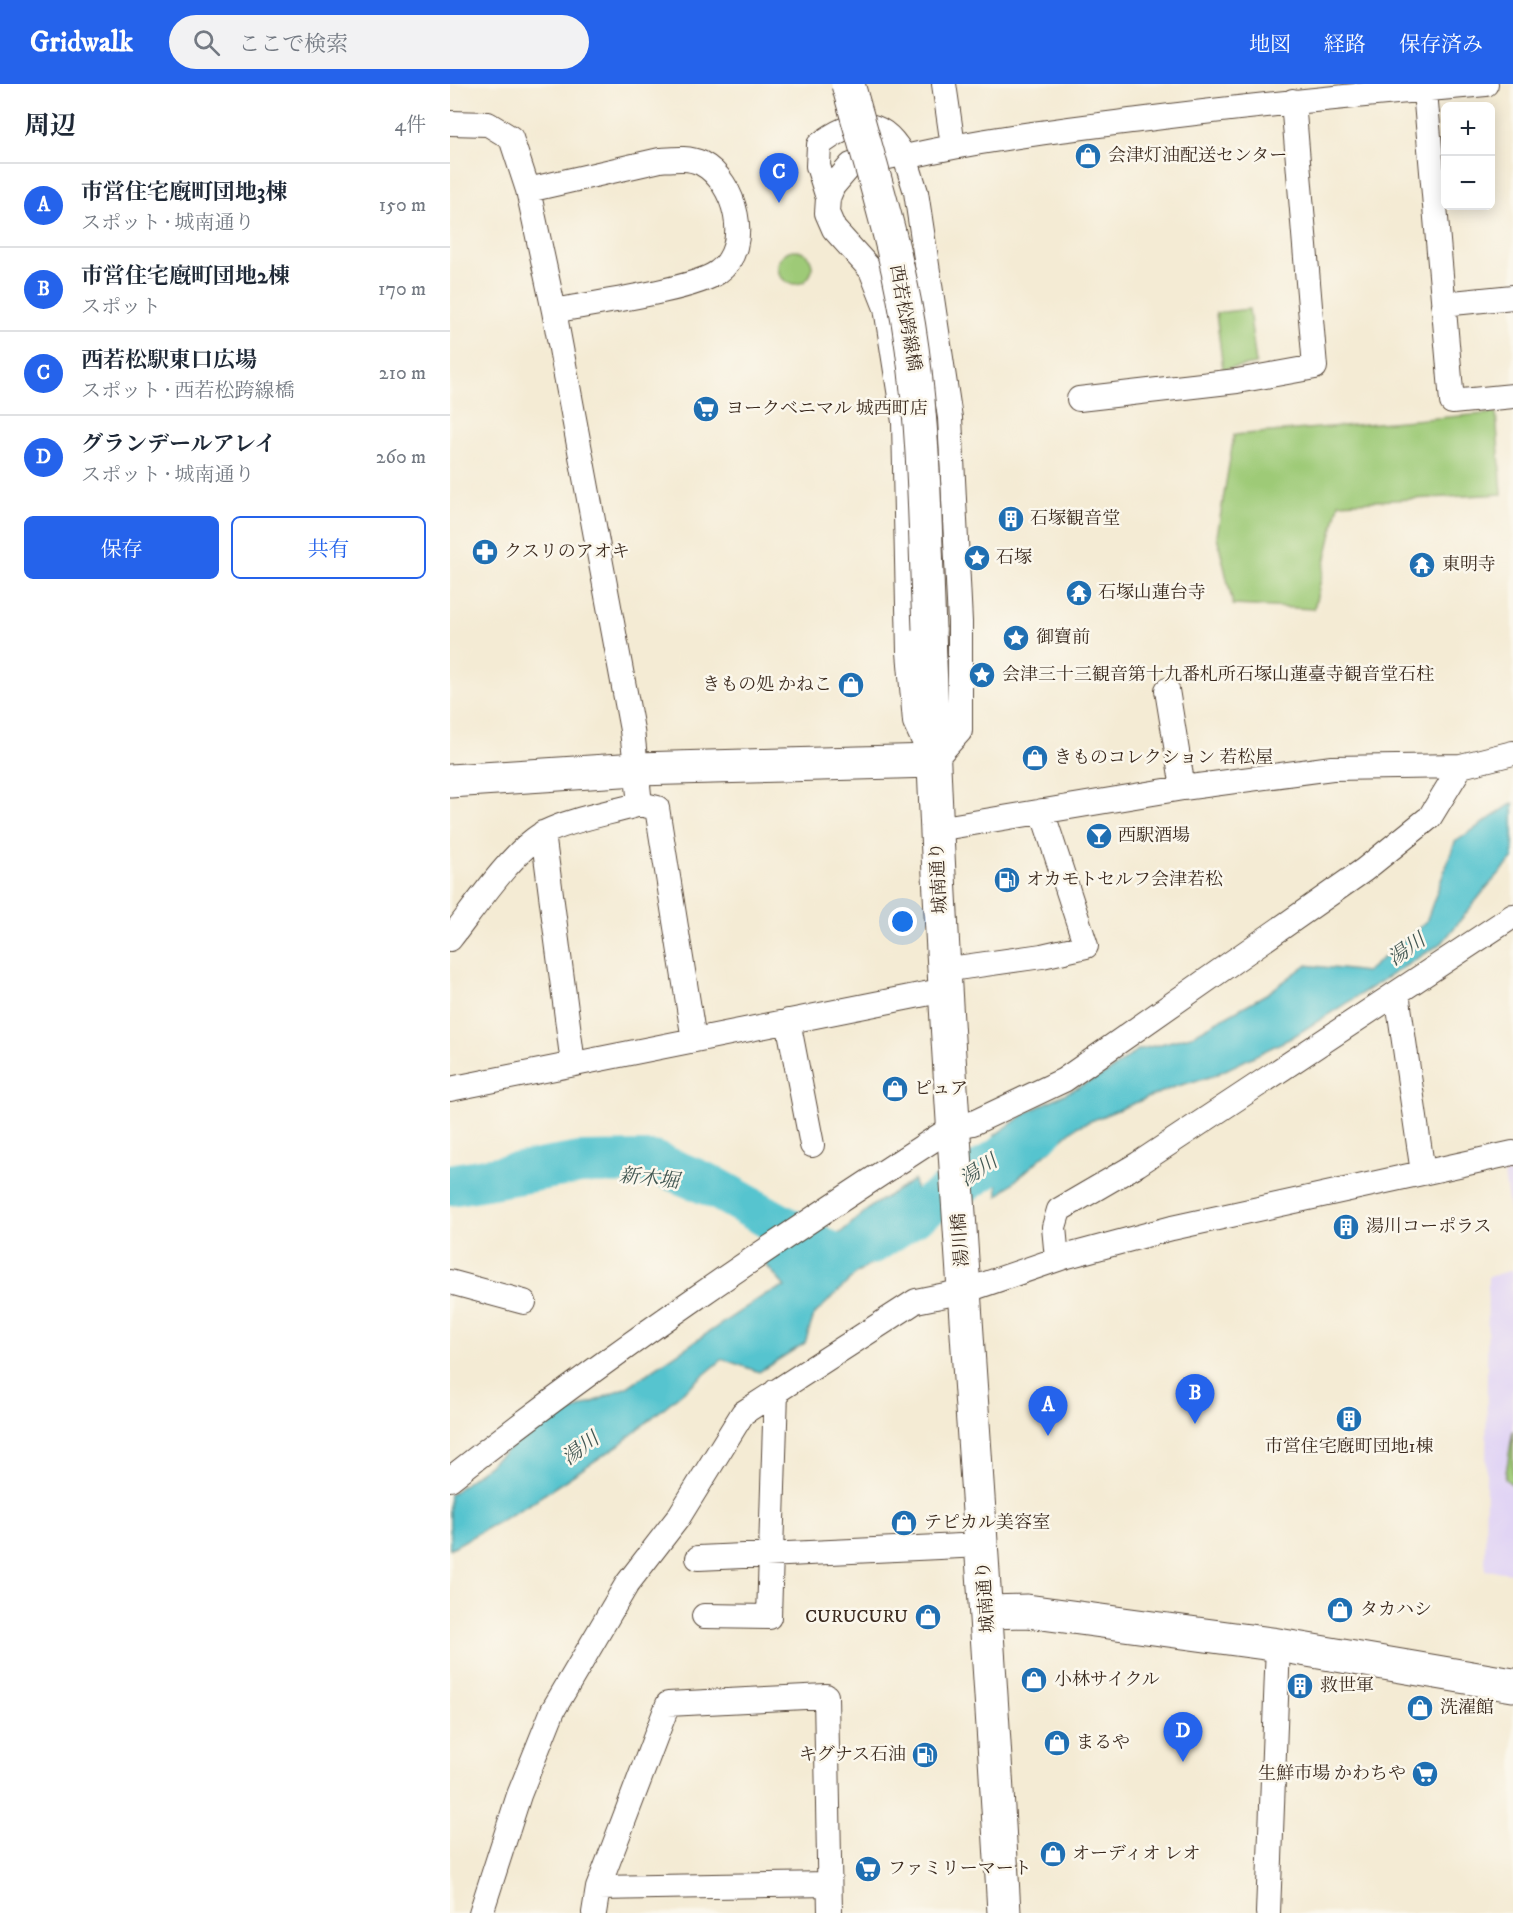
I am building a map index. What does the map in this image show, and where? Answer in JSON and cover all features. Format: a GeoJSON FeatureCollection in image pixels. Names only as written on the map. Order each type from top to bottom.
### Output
{"type":"FeatureCollection","features":[{"type":"Feature","properties":{"kind":"main road","name":"西若松跨線橋"},"geometry":{"type":"LineString","coordinates":[[848,84],[892,242],[912,347],[920,414],[929,629]]}},
{"type":"Feature","properties":{"kind":"main road","name":"城南通り"},"geometry":{"type":"LineString","coordinates":[[929,629],[933,761],[953,1127]]}},
{"type":"Feature","properties":{"kind":"main road"},"geometry":{"type":"LineString","coordinates":[[450,781],[637,769],[933,761]]}},
{"type":"Feature","properties":{"kind":"main road","name":"湯川橋"},"geometry":{"type":"LineString","coordinates":[[953,1127],[965,1286]]}},
{"type":"Feature","properties":{"kind":"main road","name":"城南通り"},"geometry":{"type":"LineString","coordinates":[[965,1286],[988,1612],[1004,1913]]}},
{"type":"Feature","properties":{"kind":"main road"},"geometry":{"type":"LineString","coordinates":[[988,1612],[1027,1611],[1278,1645],[1513,1685]]}},
{"type":"Feature","properties":{"kind":"street"},"geometry":{"type":"LineString","coordinates":[[944,84],[953,146]]}},
{"type":"Feature","properties":{"kind":"street"},"geometry":{"type":"LineString","coordinates":[[828,198],[818,166],[819,145],[833,134],[854,127],[877,126],[892,137],[904,156],[916,192],[950,417],[960,622],[960,730],[933,761],[915,722],[909,652],[904,422],[886,308],[871,270],[834,229],[826,213],[828,198],[839,177],[851,165],[904,156],[953,146],[1301,95],[1425,91],[1450,86],[1486,84]]}},
{"type":"Feature","properties":{"kind":"street"},"geometry":{"type":"LineString","coordinates":[[1425,91],[1452,402],[1513,396]]}},
{"type":"Feature","properties":{"kind":"street"},"geometry":{"type":"LineString","coordinates":[[1080,399],[1237,381],[1315,367],[1301,95]]}},
{"type":"Feature","properties":{"kind":"street"},"geometry":{"type":"LineString","coordinates":[[450,123],[488,124],[511,138],[528,190],[554,311],[632,730],[640,804]]}},
{"type":"Feature","properties":{"kind":"street"},"geometry":{"type":"LineString","coordinates":[[528,190],[660,160],[682,158],[701,163],[716,175],[726,189],[737,223],[736,239],[730,262],[717,274],[664,289],[554,311]]}},
{"type":"Feature","properties":{"kind":"street"},"geometry":{"type":"LineString","coordinates":[[1443,304],[1513,297]]}},
{"type":"Feature","properties":{"kind":"street"},"geometry":{"type":"LineString","coordinates":[[1167,690],[1183,788]]}},
{"type":"Feature","properties":{"kind":"street"},"geometry":{"type":"LineString","coordinates":[[937,829],[1183,788],[1332,768],[1461,766],[1513,753]]}},
{"type":"Feature","properties":{"kind":"street"},"geometry":{"type":"LineString","coordinates":[[450,1479],[619,1350],[799,1227],[953,1127],[973,1123],[1064,1080],[1364,870],[1430,817],[1461,766]]}},
{"type":"Feature","properties":{"kind":"street"},"geometry":{"type":"LineString","coordinates":[[450,939],[503,873],[530,844],[543,834],[640,804],[657,808],[693,1040]]}},
{"type":"Feature","properties":{"kind":"street"},"geometry":{"type":"LineString","coordinates":[[450,1089],[788,1021],[1086,946],[1042,811]]}},
{"type":"Feature","properties":{"kind":"street"},"geometry":{"type":"LineString","coordinates":[[543,834],[573,1064]]}},
{"type":"Feature","properties":{"kind":"street"},"geometry":{"type":"LineString","coordinates":[[1057,1259],[1054,1227],[1059,1210],[1138,1164],[1513,916]]}},
{"type":"Feature","properties":{"kind":"street"},"geometry":{"type":"LineString","coordinates":[[1397,993],[1423,1173]]}},
{"type":"Feature","properties":{"kind":"street"},"geometry":{"type":"LineString","coordinates":[[788,1021],[812,1145]]}},
{"type":"Feature","properties":{"kind":"street"},"geometry":{"type":"LineString","coordinates":[[481,1913],[519,1795],[553,1710],[627,1584],[678,1518],[742,1413],[916,1301],[1172,1228],[1513,1153]]}},
{"type":"Feature","properties":{"kind":"street"},"geometry":{"type":"LineString","coordinates":[[450,1282],[524,1302]]}},
{"type":"Feature","properties":{"kind":"street"},"geometry":{"type":"LineString","coordinates":[[704,1616],[769,1617],[776,1391]]}},
{"type":"Feature","properties":{"kind":"street"},"geometry":{"type":"LineString","coordinates":[[698,1558],[982,1545]]}},
{"type":"Feature","properties":{"kind":"street"},"geometry":{"type":"LineString","coordinates":[[1268,1913],[1278,1645]]}},
{"type":"Feature","properties":{"kind":"street"},"geometry":{"type":"LineString","coordinates":[[594,1913],[598,1888],[668,1704],[826,1696],[830,1913]]}},
{"type":"Feature","properties":{"kind":"street"},"geometry":{"type":"LineString","coordinates":[[598,1888],[829,1884]]}},
{"type":"Feature","properties":{"kind":"shaded area"},"geometry":{"type":"Polygon","coordinates":[[[1513,1172],[1513,1235],[1504,1174],[1513,1172]]]}},
{"type":"Feature","properties":{"kind":"shaded area"},"geometry":{"type":"Polygon","coordinates":[[[1513,1270],[1513,1573],[1485,1570],[1488,1277],[1513,1270]]]}},
{"type":"Feature","properties":{"kind":"green space"},"geometry":{"type":"Polygon","coordinates":[[[795,250],[807,255],[812,267],[807,279],[795,284],[783,279],[778,267],[783,255],[795,250]]]}},
{"type":"Feature","properties":{"kind":"green space"},"geometry":{"type":"Polygon","coordinates":[[[1249,309],[1256,364],[1223,369],[1216,313],[1249,309]]]}},
{"type":"Feature","properties":{"kind":"green space"},"geometry":{"type":"Polygon","coordinates":[[[1496,413],[1502,494],[1339,503],[1314,609],[1233,605],[1217,536],[1234,435],[1496,413]]]}},
{"type":"Feature","properties":{"kind":"green space"},"geometry":{"type":"Polygon","coordinates":[[[1513,1430],[1513,1485],[1505,1479],[1513,1430]]]}},
{"type":"Feature","properties":{"kind":"water"},"geometry":{"type":"Polygon","coordinates":[[[1513,803],[1513,859],[1442,943],[1291,1038],[1213,1076],[1174,1087],[1076,1127],[998,1196],[995,1135],[1030,1111],[1107,1073],[1138,1050],[1191,1036],[1268,993],[1306,965],[1366,972],[1426,922],[1455,842],[1513,803]]]}},
{"type":"Feature","properties":{"kind":"water"},"geometry":{"type":"Polygon","coordinates":[[[914,1180],[922,1231],[857,1273],[814,1315],[805,1343],[759,1372],[723,1359],[619,1445],[528,1505],[450,1549],[450,1495],[537,1427],[627,1387],[766,1294],[785,1287],[763,1261],[808,1227],[832,1240],[873,1205],[914,1180]]]}},
{"type":"Feature","properties":{"kind":"waterway","name":"湯川"},"geometry":{"type":"LineString","coordinates":[[871,1244],[1044,1129]]}},
{"type":"Feature","properties":{"kind":"waterway","name":"新木堀"},"geometry":{"type":"LineString","coordinates":[[450,1185],[580,1163],[653,1162],[714,1187],[833,1254]]}},
{"type":"Feature","properties":{"kind":"place","name":"会津灯油配送センター"},"geometry":{"type":"Point","coordinates":[1088,156]}},
{"type":"Feature","properties":{"kind":"place","name":"西若松駅東口広場"},"geometry":{"type":"Point","coordinates":[779,203]}},
{"type":"Feature","properties":{"kind":"place","name":"ヨークベニマル 城西町店"},"geometry":{"type":"Point","coordinates":[706,409]}},
{"type":"Feature","properties":{"kind":"place","name":"石塚観音堂"},"geometry":{"type":"Point","coordinates":[1011,519]}},
{"type":"Feature","properties":{"kind":"place","name":"クスリのアオキ"},"geometry":{"type":"Point","coordinates":[485,552]}},
{"type":"Feature","properties":{"kind":"place","name":"石塚"},"geometry":{"type":"Point","coordinates":[977,558]}},
{"type":"Feature","properties":{"kind":"place","name":"東明寺"},"geometry":{"type":"Point","coordinates":[1422,565]}},
{"type":"Feature","properties":{"kind":"place","name":"石塚山蓮台寺"},"geometry":{"type":"Point","coordinates":[1079,593]}},
{"type":"Feature","properties":{"kind":"place","name":"御寶前"},"geometry":{"type":"Point","coordinates":[1016,638]}},
{"type":"Feature","properties":{"kind":"place","name":"会津三十三観音第十九番札所石塚山蓮臺寺観音堂石柱"},"geometry":{"type":"Point","coordinates":[982,675]}},
{"type":"Feature","properties":{"kind":"place","name":"きもの処 かねこ"},"geometry":{"type":"Point","coordinates":[851,685]}},
{"type":"Feature","properties":{"kind":"place","name":"きものコレクション 若松屋"},"geometry":{"type":"Point","coordinates":[1035,758]}},
{"type":"Feature","properties":{"kind":"place","name":"西駅酒場"},"geometry":{"type":"Point","coordinates":[1099,836]}},
{"type":"Feature","properties":{"kind":"place","name":"オカモトセルフ会津若松"},"geometry":{"type":"Point","coordinates":[1007,880]}},
{"type":"Feature","properties":{"kind":"place","name":"ピュア"},"geometry":{"type":"Point","coordinates":[895,1089]}},
{"type":"Feature","properties":{"kind":"place","name":"湯川コーポラス"},"geometry":{"type":"Point","coordinates":[1346,1227]}},
{"type":"Feature","properties":{"kind":"place","name":"市営住宅廐町団地1棟"},"geometry":{"type":"Point","coordinates":[1349,1419]}},
{"type":"Feature","properties":{"kind":"place","name":"市営住宅廐町団地2棟"},"geometry":{"type":"Point","coordinates":[1195,1424]}},
{"type":"Feature","properties":{"kind":"place","name":"市営住宅廐町団地3棟"},"geometry":{"type":"Point","coordinates":[1048,1436]}},
{"type":"Feature","properties":{"kind":"place","name":"テピカル美容室"},"geometry":{"type":"Point","coordinates":[904,1523]}},
{"type":"Feature","properties":{"kind":"place","name":"タカハシ"},"geometry":{"type":"Point","coordinates":[1340,1610]}},
{"type":"Feature","properties":{"kind":"place","name":"CURUCURU"},"geometry":{"type":"Point","coordinates":[928,1617]}},
{"type":"Feature","properties":{"kind":"place","name":"小林サイクル"},"geometry":{"type":"Point","coordinates":[1034,1680]}},
{"type":"Feature","properties":{"kind":"place","name":"救世軍"},"geometry":{"type":"Point","coordinates":[1300,1686]}},
{"type":"Feature","properties":{"kind":"place","name":"洗濯館"},"geometry":{"type":"Point","coordinates":[1420,1708]}},
{"type":"Feature","properties":{"kind":"place","name":"まるや"},"geometry":{"type":"Point","coordinates":[1057,1743]}},
{"type":"Feature","properties":{"kind":"place","name":"キグナス石油"},"geometry":{"type":"Point","coordinates":[925,1755]}},
{"type":"Feature","properties":{"kind":"place","name":"グランデールアレイ"},"geometry":{"type":"Point","coordinates":[1183,1762]}},
{"type":"Feature","properties":{"kind":"place","name":"生鮮市場 かわちや"},"geometry":{"type":"Point","coordinates":[1425,1774]}},
{"type":"Feature","properties":{"kind":"place","name":"オーディオ レオ"},"geometry":{"type":"Point","coordinates":[1053,1854]}},
{"type":"Feature","properties":{"kind":"place","name":"ファミリーマート"},"geometry":{"type":"Point","coordinates":[868,1869]}}]}
